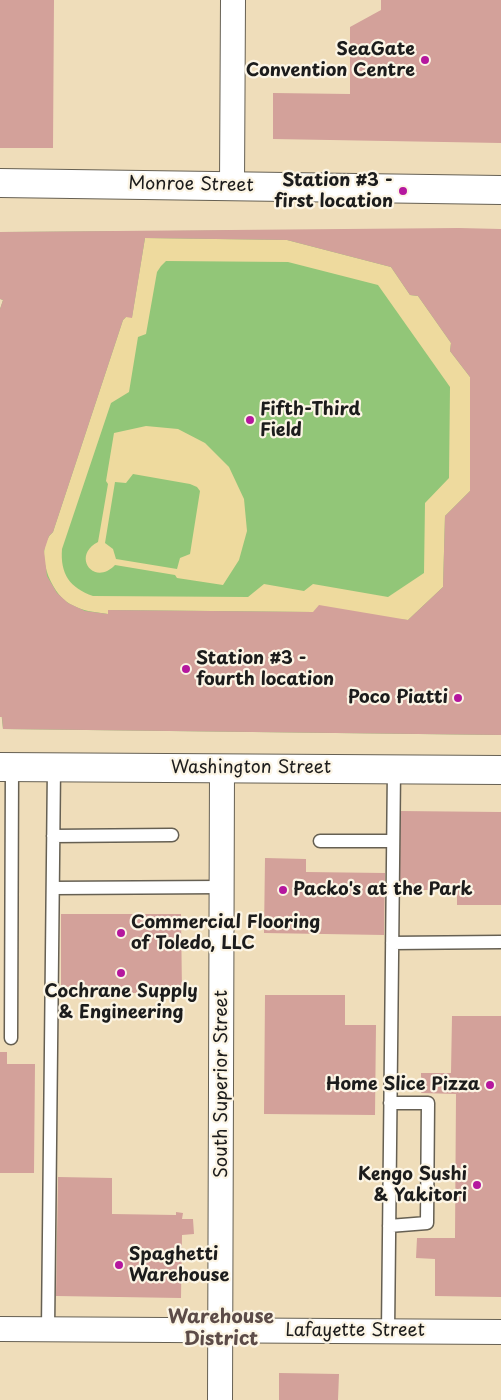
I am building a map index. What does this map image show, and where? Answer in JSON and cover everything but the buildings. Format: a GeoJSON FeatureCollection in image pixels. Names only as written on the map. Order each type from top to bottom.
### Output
{"type":"FeatureCollection","features":[{"type":"Feature","properties":{"kind":"main road","name":"Monroe Street"},"geometry":{"type":"LineString","coordinates":[[0,183],[501,190]]}},
{"type":"Feature","properties":{"kind":"main road","name":"Washington Street"},"geometry":{"type":"LineString","coordinates":[[6,767],[501,770]]}},
{"type":"Feature","properties":{"kind":"street"},"geometry":{"type":"LineString","coordinates":[[232,186],[233,0]]}},
{"type":"Feature","properties":{"kind":"street","name":"South Superior Street"},"geometry":{"type":"LineString","coordinates":[[220,1400],[222,768]]}},
{"type":"Feature","properties":{"kind":"street","name":"Lafayette Street"},"geometry":{"type":"LineString","coordinates":[[0,1329],[501,1332]]}},
{"type":"Feature","properties":{"kind":"lane"},"geometry":{"type":"LineString","coordinates":[[6,767],[11,1038]]}},
{"type":"Feature","properties":{"kind":"lane"},"geometry":{"type":"LineString","coordinates":[[48,1330],[54,767]]}},
{"type":"Feature","properties":{"kind":"lane"},"geometry":{"type":"LineString","coordinates":[[388,1332],[394,769]]}},
{"type":"Feature","properties":{"kind":"lane"},"geometry":{"type":"LineString","coordinates":[[53,836],[172,835]]}},
{"type":"Feature","properties":{"kind":"lane"},"geometry":{"type":"LineString","coordinates":[[320,841],[393,841]]}},
{"type":"Feature","properties":{"kind":"lane"},"geometry":{"type":"LineString","coordinates":[[53,888],[222,887]]}},
{"type":"Feature","properties":{"kind":"lane"},"geometry":{"type":"LineString","coordinates":[[392,943],[501,942]]}},
{"type":"Feature","properties":{"kind":"lane"},"geometry":{"type":"LineString","coordinates":[[389,1226],[427,1223],[428,1104],[390,1103]]}},
{"type":"Feature","properties":{"kind":"green space","name":"Fifth-Third Field"},"geometry":{"type":"Polygon","coordinates":[[[501,229],[501,735],[3,729],[0,701],[0,309],[3,300],[0,299],[0,232],[501,229]]]}},
{"type":"Feature","properties":{"kind":"sand"},"geometry":{"type":"Polygon","coordinates":[[[145,238],[287,240],[391,267],[410,295],[418,296],[451,343],[450,351],[470,377],[470,491],[445,516],[443,587],[408,620],[313,612],[108,610],[108,614],[79,608],[63,598],[56,590],[46,570],[44,549],[47,540],[53,532],[123,320],[126,317],[132,317],[145,238]],[[166,261],[157,272],[146,334],[138,337],[129,392],[111,403],[62,549],[65,573],[78,589],[93,596],[248,597],[264,584],[304,591],[313,584],[388,597],[424,573],[425,503],[449,478],[450,387],[378,285],[288,262],[166,261]]]}},
{"type":"Feature","properties":{"kind":"sand"},"geometry":{"type":"Polygon","coordinates":[[[146,426],[178,429],[205,443],[229,467],[244,499],[247,531],[239,560],[223,585],[115,565],[107,571],[100,573],[88,567],[86,555],[90,548],[98,542],[114,433],[146,426]],[[133,474],[126,483],[115,482],[105,543],[113,549],[116,559],[177,569],[180,558],[190,554],[200,491],[197,487],[190,484],[133,474]]]}},
{"type":"Feature","properties":{"kind":"place","name":"SeaGate Convention Centre"},"geometry":{"type":"Point","coordinates":[425,60]}},
{"type":"Feature","properties":{"kind":"place","name":"Station #3 - first location"},"geometry":{"type":"Point","coordinates":[403,191]}},
{"type":"Feature","properties":{"kind":"place","name":"Fifth-Third Field"},"geometry":{"type":"Point","coordinates":[250,420]}},
{"type":"Feature","properties":{"kind":"place","name":"Station #3 - fourth location"},"geometry":{"type":"Point","coordinates":[186,669]}},
{"type":"Feature","properties":{"kind":"place","name":"Poco Piatti"},"geometry":{"type":"Point","coordinates":[458,698]}},
{"type":"Feature","properties":{"kind":"place","name":"Packo's at the Park"},"geometry":{"type":"Point","coordinates":[283,890]}},
{"type":"Feature","properties":{"kind":"place","name":"Commercial Flooring of Toledo, LLC"},"geometry":{"type":"Point","coordinates":[121,933]}},
{"type":"Feature","properties":{"kind":"place","name":"Cochrane Supply & Engineering"},"geometry":{"type":"Point","coordinates":[121,973]}},
{"type":"Feature","properties":{"kind":"place","name":"Home Slice Pizza"},"geometry":{"type":"Point","coordinates":[490,1085]}},
{"type":"Feature","properties":{"kind":"place","name":"Kengo Sushi & Yakitori"},"geometry":{"type":"Point","coordinates":[477,1185]}},
{"type":"Feature","properties":{"kind":"place","name":"Spaghetti Warehouse"},"geometry":{"type":"Point","coordinates":[119,1265]}},
{"type":"Feature","properties":{"kind":"district","name":"Warehouse District"},"geometry":{"type":"Point","coordinates":[221,1329]}}]}
